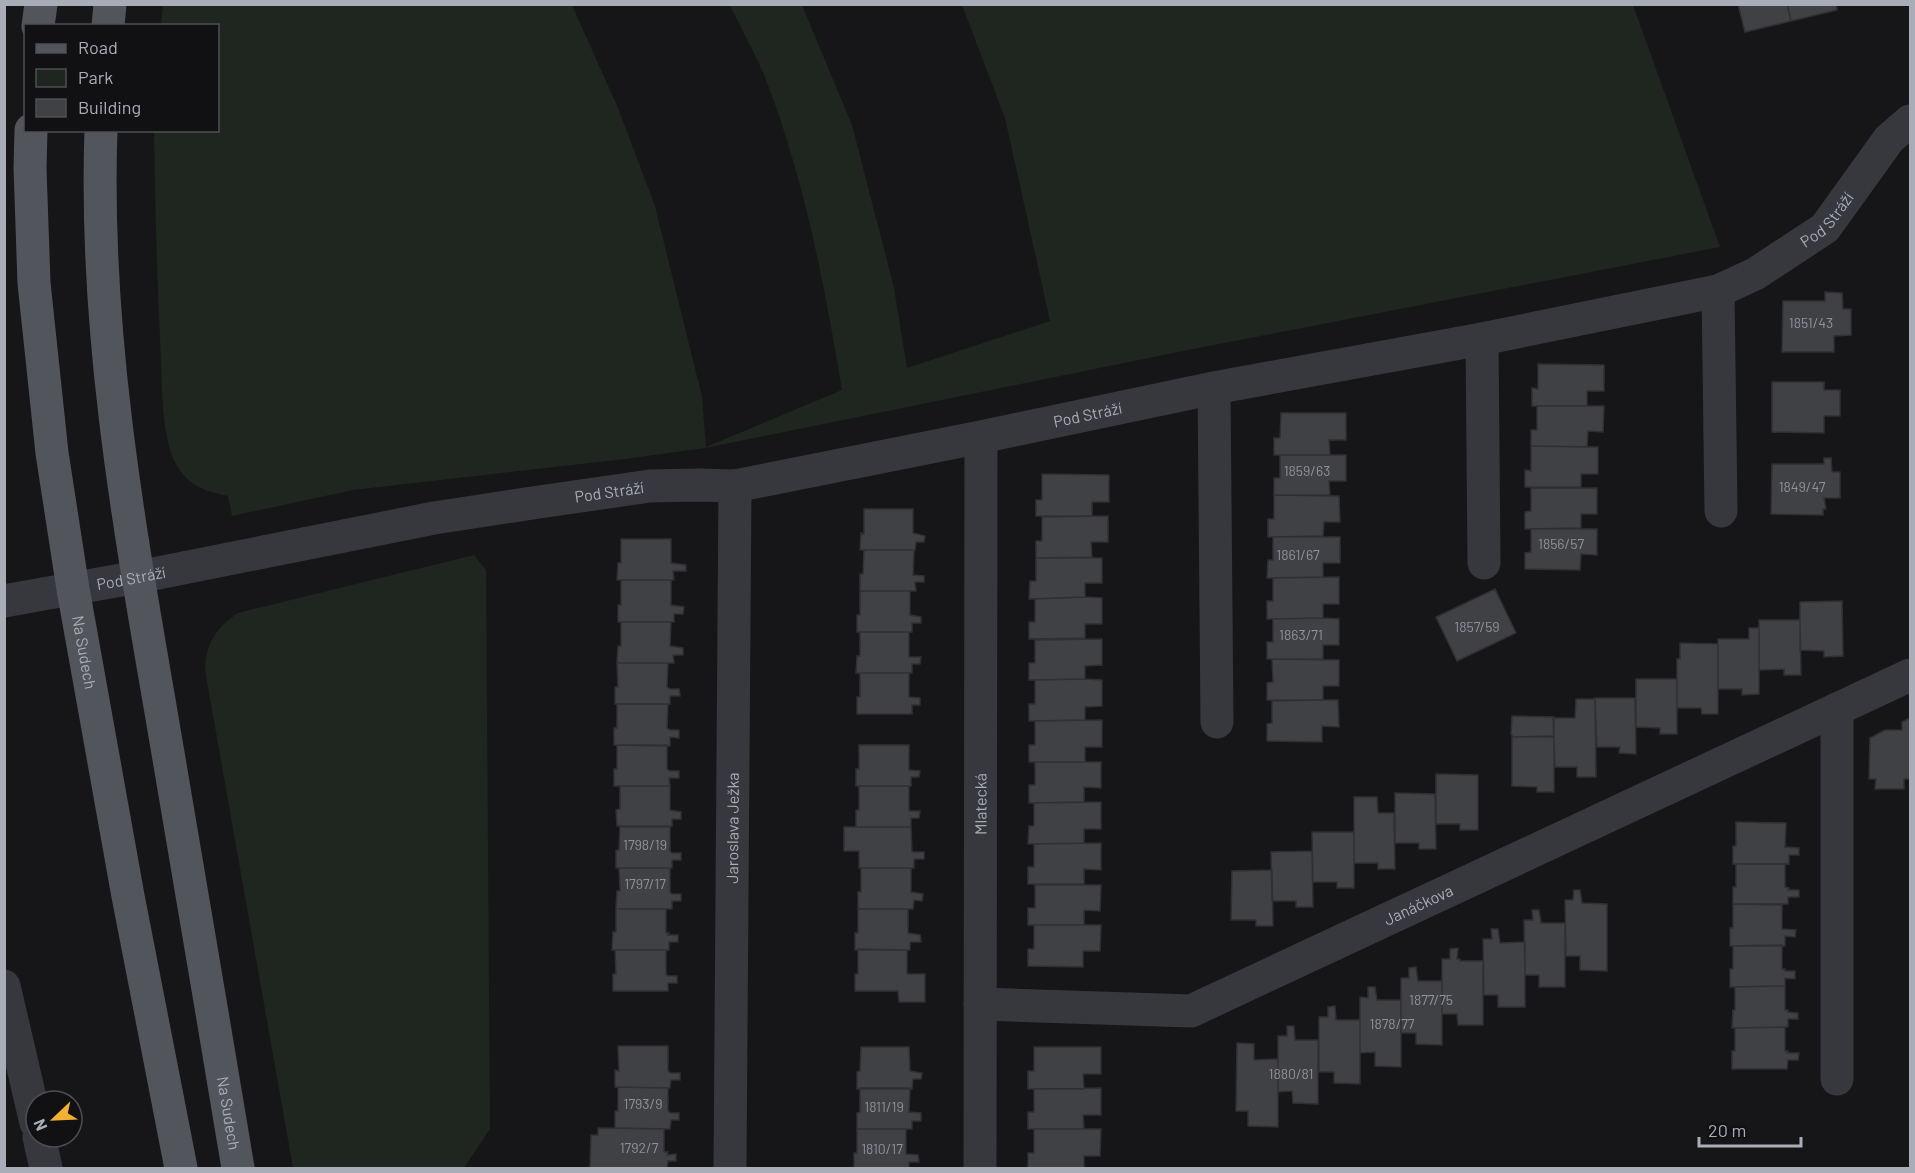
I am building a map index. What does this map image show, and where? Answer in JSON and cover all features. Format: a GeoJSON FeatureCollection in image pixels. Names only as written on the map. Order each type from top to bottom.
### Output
{"type":"FeatureCollection","features":[{"type":"Feature","properties":{"kind":"main road"},"geometry":{"type":"LineString","coordinates":[[38,24],[41,4]]}},
{"type":"Feature","properties":{"kind":"main road"},"geometry":{"type":"LineString","coordinates":[[108,24],[110,4]]}},
{"type":"Feature","properties":{"kind":"main road","name":"Na Sudech"},"geometry":{"type":"LineString","coordinates":[[32,132],[30,168],[34,283],[52,453],[73,589],[128,896],[181,1168]]}},
{"type":"Feature","properties":{"kind":"main road","name":"Na Sudech"},"geometry":{"type":"LineString","coordinates":[[101,132],[102,286],[118,449],[238,1168]]}},
{"type":"Feature","properties":{"kind":"street","name":"Pod Stráží"},"geometry":{"type":"LineString","coordinates":[[4,601],[138,577],[434,518],[650,486],[698,484],[735,486],[1214,388],[1482,339],[1718,291],[1755,274],[1826,228],[1889,139],[1911,121]]}},
{"type":"Feature","properties":{"kind":"street"},"geometry":{"type":"LineString","coordinates":[[1718,291],[1721,511]]}},
{"type":"Feature","properties":{"kind":"street"},"geometry":{"type":"LineString","coordinates":[[1482,339],[1484,562]]}},
{"type":"Feature","properties":{"kind":"street"},"geometry":{"type":"LineString","coordinates":[[1214,388],[1217,722]]}},
{"type":"Feature","properties":{"kind":"street","name":"Mlatecká"},"geometry":{"type":"LineString","coordinates":[[980,1168],[981,437]]}},
{"type":"Feature","properties":{"kind":"street","name":"Jaroslava Ježka"},"geometry":{"type":"LineString","coordinates":[[730,1168],[735,486]]}},
{"type":"Feature","properties":{"kind":"street","name":"Janáčkova"},"geometry":{"type":"LineString","coordinates":[[980,1004],[1191,1011],[1911,675]]}},
{"type":"Feature","properties":{"kind":"street"},"geometry":{"type":"LineString","coordinates":[[1837,710],[1837,1079]]}},
{"type":"Feature","properties":{"kind":"street"},"geometry":{"type":"LineString","coordinates":[[4,986],[28,1089]]}},
{"type":"Feature","properties":{"kind":"street"},"geometry":{"type":"LineString","coordinates":[[42,1149],[46,1168]]}},
{"type":"Feature","properties":{"kind":"green space"},"geometry":{"type":"Polygon","coordinates":[[[163,5],[572,5],[618,108],[655,206],[702,397],[706,447],[842,390],[820,270],[791,152],[764,75],[730,5],[802,5],[852,125],[894,288],[907,368],[1050,321],[1005,118],[962,5],[1633,5],[1720,247],[1183,351],[705,448],[353,490],[232,516],[228,496],[212,492],[191,482],[180,471],[171,454],[162,399],[158,302],[154,132],[219,132],[219,24],[161,24],[163,5]]]}},
{"type":"Feature","properties":{"kind":"green space"},"geometry":{"type":"Polygon","coordinates":[[[474,555],[486,570],[490,1129],[464,1168],[293,1168],[205,670],[207,652],[218,630],[238,613],[474,555]]]}},
{"type":"Feature","properties":{"kind":"building"},"geometry":{"type":"Polygon","coordinates":[[[1738,4],[1787,4],[1791,21],[1745,32],[1738,4]]]}},
{"type":"Feature","properties":{"kind":"building"},"geometry":{"type":"Polygon","coordinates":[[[1787,4],[1836,4],[1837,10],[1791,21],[1787,4]]]}},
{"type":"Feature","properties":{"kind":"building"},"geometry":{"type":"Polygon","coordinates":[[[1825,292],[1842,293],[1843,309],[1851,309],[1851,335],[1834,336],[1834,352],[1782,352],[1783,301],[1825,301],[1825,292]]]}},
{"type":"Feature","properties":{"kind":"building"},"geometry":{"type":"Polygon","coordinates":[[[1538,364],[1604,365],[1604,391],[1587,391],[1587,406],[1532,406],[1532,388],[1538,389],[1538,364]]]}},
{"type":"Feature","properties":{"kind":"building"},"geometry":{"type":"Polygon","coordinates":[[[1772,382],[1824,382],[1824,390],[1840,390],[1840,416],[1824,416],[1824,433],[1772,432],[1772,382]]]}},
{"type":"Feature","properties":{"kind":"building"},"geometry":{"type":"Polygon","coordinates":[[[1537,406],[1604,406],[1603,432],[1588,431],[1587,447],[1531,446],[1531,430],[1537,430],[1537,406]]]}},
{"type":"Feature","properties":{"kind":"building"},"geometry":{"type":"Polygon","coordinates":[[[1281,413],[1346,413],[1346,440],[1329,440],[1330,455],[1274,455],[1274,438],[1280,438],[1281,413]]]}},
{"type":"Feature","properties":{"kind":"building"},"geometry":{"type":"Polygon","coordinates":[[[1531,446],[1598,447],[1598,474],[1581,474],[1581,487],[1525,487],[1525,470],[1531,471],[1531,446]]]}},
{"type":"Feature","properties":{"kind":"building"},"geometry":{"type":"Polygon","coordinates":[[[1280,455],[1346,455],[1346,481],[1329,481],[1330,495],[1274,495],[1274,478],[1280,478],[1280,455]]]}},
{"type":"Feature","properties":{"kind":"building"},"geometry":{"type":"Polygon","coordinates":[[[1824,458],[1831,458],[1832,472],[1840,472],[1840,498],[1824,498],[1826,509],[1823,509],[1823,515],[1771,514],[1772,464],[1824,464],[1824,458]]]}},
{"type":"Feature","properties":{"kind":"building"},"geometry":{"type":"Polygon","coordinates":[[[1042,474],[1109,475],[1109,502],[1092,502],[1092,516],[1036,516],[1036,500],[1042,500],[1042,474]]]}},
{"type":"Feature","properties":{"kind":"building"},"geometry":{"type":"Polygon","coordinates":[[[1531,488],[1597,488],[1597,514],[1581,514],[1581,528],[1525,529],[1525,512],[1531,511],[1531,488]]]}},
{"type":"Feature","properties":{"kind":"building"},"geometry":{"type":"Polygon","coordinates":[[[1274,495],[1339,496],[1340,522],[1324,522],[1323,536],[1268,537],[1268,519],[1274,519],[1274,495]]]}},
{"type":"Feature","properties":{"kind":"building"},"geometry":{"type":"Polygon","coordinates":[[[864,509],[913,509],[913,533],[925,536],[924,542],[916,542],[915,550],[860,550],[861,533],[864,534],[864,509]]]}},
{"type":"Feature","properties":{"kind":"building"},"geometry":{"type":"Polygon","coordinates":[[[1108,516],[1108,542],[1091,542],[1092,557],[1036,558],[1036,541],[1042,541],[1042,517],[1108,516]]]}},
{"type":"Feature","properties":{"kind":"building"},"geometry":{"type":"Polygon","coordinates":[[[1531,529],[1597,529],[1597,555],[1581,554],[1580,570],[1525,569],[1525,553],[1531,552],[1531,529]]]}},
{"type":"Feature","properties":{"kind":"building"},"geometry":{"type":"Polygon","coordinates":[[[1273,537],[1340,537],[1340,563],[1323,563],[1323,577],[1267,578],[1268,560],[1273,560],[1273,537]]]}},
{"type":"Feature","properties":{"kind":"building"},"geometry":{"type":"Polygon","coordinates":[[[621,539],[671,539],[671,563],[686,565],[686,571],[673,571],[674,580],[617,580],[618,563],[621,563],[621,539]]]}},
{"type":"Feature","properties":{"kind":"building"},"geometry":{"type":"Polygon","coordinates":[[[864,550],[914,550],[913,575],[924,576],[924,582],[915,582],[916,591],[860,591],[864,550]]]}},
{"type":"Feature","properties":{"kind":"building"},"geometry":{"type":"Polygon","coordinates":[[[1036,558],[1102,558],[1102,583],[1085,583],[1085,597],[1029,599],[1030,581],[1036,581],[1036,558]]]}},
{"type":"Feature","properties":{"kind":"building"},"geometry":{"type":"Polygon","coordinates":[[[1339,577],[1339,604],[1323,604],[1323,618],[1267,619],[1267,601],[1273,601],[1273,578],[1339,577]]]}},
{"type":"Feature","properties":{"kind":"building"},"geometry":{"type":"Polygon","coordinates":[[[621,580],[671,580],[671,605],[684,607],[683,614],[674,614],[674,622],[618,622],[621,580]]]}},
{"type":"Feature","properties":{"kind":"building"},"geometry":{"type":"Polygon","coordinates":[[[1495,589],[1516,633],[1457,661],[1436,617],[1495,589]]]}},
{"type":"Feature","properties":{"kind":"building"},"geometry":{"type":"Polygon","coordinates":[[[860,591],[910,591],[910,615],[921,617],[921,623],[912,623],[912,632],[857,632],[860,591]]]}},
{"type":"Feature","properties":{"kind":"building"},"geometry":{"type":"Polygon","coordinates":[[[1102,598],[1102,624],[1085,624],[1085,638],[1029,639],[1029,622],[1035,622],[1035,599],[1102,598]]]}},
{"type":"Feature","properties":{"kind":"building"},"geometry":{"type":"Polygon","coordinates":[[[1842,601],[1843,656],[1824,657],[1824,651],[1800,650],[1800,602],[1842,601]]]}},
{"type":"Feature","properties":{"kind":"building"},"geometry":{"type":"Polygon","coordinates":[[[1273,619],[1339,619],[1339,645],[1323,645],[1323,659],[1267,659],[1267,642],[1273,642],[1273,619]]]}},
{"type":"Feature","properties":{"kind":"building"},"geometry":{"type":"Polygon","coordinates":[[[1759,620],[1800,620],[1801,675],[1784,675],[1784,669],[1759,670],[1759,620]]]}},
{"type":"Feature","properties":{"kind":"building"},"geometry":{"type":"Polygon","coordinates":[[[621,622],[671,622],[670,646],[683,648],[683,655],[673,655],[674,663],[617,663],[618,646],[621,646],[621,622]]]}},
{"type":"Feature","properties":{"kind":"building"},"geometry":{"type":"Polygon","coordinates":[[[1749,628],[1759,628],[1759,694],[1742,695],[1742,689],[1718,689],[1718,639],[1749,639],[1749,628]]]}},
{"type":"Feature","properties":{"kind":"building"},"geometry":{"type":"Polygon","coordinates":[[[860,632],[909,632],[909,657],[921,657],[920,664],[912,664],[912,673],[856,673],[857,656],[860,656],[860,632]]]}},
{"type":"Feature","properties":{"kind":"building"},"geometry":{"type":"Polygon","coordinates":[[[1102,639],[1102,665],[1085,666],[1085,679],[1029,680],[1029,663],[1035,663],[1035,640],[1102,639]]]}},
{"type":"Feature","properties":{"kind":"building"},"geometry":{"type":"Polygon","coordinates":[[[1680,643],[1718,644],[1718,714],[1702,714],[1701,708],[1677,708],[1677,659],[1680,659],[1680,643]]]}},
{"type":"Feature","properties":{"kind":"building"},"geometry":{"type":"Polygon","coordinates":[[[1272,659],[1339,660],[1339,686],[1323,686],[1323,700],[1267,700],[1267,683],[1273,682],[1272,659]]]}},
{"type":"Feature","properties":{"kind":"building"},"geometry":{"type":"Polygon","coordinates":[[[617,663],[668,663],[667,687],[679,689],[680,696],[670,696],[670,704],[615,704],[615,687],[618,687],[617,663]]]}},
{"type":"Feature","properties":{"kind":"building"},"geometry":{"type":"Polygon","coordinates":[[[860,673],[909,673],[909,697],[920,698],[920,705],[912,705],[912,714],[857,714],[860,673]]]}},
{"type":"Feature","properties":{"kind":"building"},"geometry":{"type":"Polygon","coordinates":[[[1636,679],[1677,679],[1677,734],[1660,734],[1660,728],[1636,727],[1636,679]]]}},
{"type":"Feature","properties":{"kind":"building"},"geometry":{"type":"Polygon","coordinates":[[[1035,680],[1102,680],[1102,706],[1085,707],[1085,720],[1029,721],[1029,704],[1035,704],[1035,680]]]}},
{"type":"Feature","properties":{"kind":"building"},"geometry":{"type":"Polygon","coordinates":[[[1595,698],[1635,698],[1636,754],[1619,753],[1620,747],[1597,747],[1595,698]]]}},
{"type":"Feature","properties":{"kind":"building"},"geometry":{"type":"Polygon","coordinates":[[[1576,699],[1595,699],[1596,777],[1577,777],[1577,767],[1555,767],[1553,718],[1575,718],[1576,699]]]}},
{"type":"Feature","properties":{"kind":"building"},"geometry":{"type":"Polygon","coordinates":[[[1338,700],[1339,727],[1322,726],[1322,742],[1267,741],[1267,724],[1272,723],[1272,701],[1338,700]]]}},
{"type":"Feature","properties":{"kind":"building"},"geometry":{"type":"Polygon","coordinates":[[[617,704],[668,704],[667,728],[679,730],[679,738],[670,737],[670,746],[614,745],[617,704]]]}},
{"type":"Feature","properties":{"kind":"building"},"geometry":{"type":"Polygon","coordinates":[[[1512,716],[1554,717],[1554,736],[1513,737],[1511,734],[1512,716]]]}},
{"type":"Feature","properties":{"kind":"building"},"geometry":{"type":"Polygon","coordinates":[[[1910,718],[1910,779],[1904,779],[1904,789],[1875,789],[1876,779],[1869,779],[1870,738],[1885,730],[1902,730],[1902,722],[1910,718]]]}},
{"type":"Feature","properties":{"kind":"building"},"geometry":{"type":"Polygon","coordinates":[[[1102,720],[1102,747],[1085,747],[1085,762],[1029,762],[1029,745],[1035,745],[1035,721],[1102,720]]]}},
{"type":"Feature","properties":{"kind":"building"},"geometry":{"type":"Polygon","coordinates":[[[1512,737],[1554,737],[1554,792],[1537,792],[1537,787],[1512,786],[1512,737]]]}},
{"type":"Feature","properties":{"kind":"building"},"geometry":{"type":"Polygon","coordinates":[[[617,745],[667,745],[667,769],[679,771],[679,778],[669,778],[670,786],[614,786],[617,745]]]}},
{"type":"Feature","properties":{"kind":"building"},"geometry":{"type":"Polygon","coordinates":[[[859,745],[909,745],[909,770],[920,771],[919,777],[911,777],[911,786],[856,786],[859,745]]]}},
{"type":"Feature","properties":{"kind":"building"},"geometry":{"type":"Polygon","coordinates":[[[1035,762],[1101,762],[1101,788],[1084,787],[1084,802],[1029,803],[1029,785],[1035,785],[1035,762]]]}},
{"type":"Feature","properties":{"kind":"building"},"geometry":{"type":"Polygon","coordinates":[[[1436,774],[1478,775],[1478,830],[1460,830],[1460,824],[1436,824],[1436,774]]]}},
{"type":"Feature","properties":{"kind":"building"},"geometry":{"type":"Polygon","coordinates":[[[620,786],[670,786],[670,810],[681,812],[681,819],[672,819],[672,826],[617,826],[616,810],[620,809],[620,786]]]}},
{"type":"Feature","properties":{"kind":"building"},"geometry":{"type":"Polygon","coordinates":[[[859,786],[909,786],[909,811],[920,811],[919,818],[911,818],[911,827],[856,827],[859,786]]]}},
{"type":"Feature","properties":{"kind":"building"},"geometry":{"type":"Polygon","coordinates":[[[1395,793],[1435,794],[1436,849],[1419,849],[1419,843],[1395,843],[1395,793]]]}},
{"type":"Feature","properties":{"kind":"building"},"geometry":{"type":"Polygon","coordinates":[[[1354,797],[1377,797],[1378,813],[1394,813],[1395,869],[1378,869],[1378,863],[1354,863],[1354,797]]]}},
{"type":"Feature","properties":{"kind":"building"},"geometry":{"type":"Polygon","coordinates":[[[1101,802],[1101,829],[1084,829],[1084,843],[1028,844],[1029,826],[1034,826],[1034,803],[1101,802]]]}},
{"type":"Feature","properties":{"kind":"building"},"geometry":{"type":"Polygon","coordinates":[[[1736,822],[1786,823],[1785,847],[1799,848],[1799,855],[1789,855],[1789,864],[1733,864],[1736,822]]]}},
{"type":"Feature","properties":{"kind":"building"},"geometry":{"type":"Polygon","coordinates":[[[620,827],[670,827],[670,851],[681,853],[681,860],[672,860],[672,868],[616,868],[620,827]]]}},
{"type":"Feature","properties":{"kind":"building"},"geometry":{"type":"Polygon","coordinates":[[[844,827],[911,827],[912,852],[924,852],[924,859],[914,859],[914,868],[859,868],[859,851],[844,851],[844,827]]]}},
{"type":"Feature","properties":{"kind":"building"},"geometry":{"type":"Polygon","coordinates":[[[1312,832],[1354,832],[1354,888],[1337,888],[1337,882],[1313,882],[1312,832]]]}},
{"type":"Feature","properties":{"kind":"building"},"geometry":{"type":"Polygon","coordinates":[[[1101,843],[1101,870],[1084,869],[1084,884],[1028,884],[1028,867],[1034,867],[1034,844],[1101,843]]]}},
{"type":"Feature","properties":{"kind":"building"},"geometry":{"type":"Polygon","coordinates":[[[1312,851],[1313,907],[1296,907],[1296,901],[1272,901],[1271,852],[1312,851]]]}},
{"type":"Feature","properties":{"kind":"building"},"geometry":{"type":"Polygon","coordinates":[[[1736,864],[1785,864],[1785,887],[1789,888],[1788,890],[1799,890],[1799,897],[1788,897],[1788,904],[1733,904],[1736,864]]]}},
{"type":"Feature","properties":{"kind":"building"},"geometry":{"type":"Polygon","coordinates":[[[619,868],[670,868],[670,892],[681,894],[681,901],[672,901],[672,909],[616,909],[617,891],[620,891],[619,868]]]}},
{"type":"Feature","properties":{"kind":"building"},"geometry":{"type":"Polygon","coordinates":[[[861,868],[911,868],[911,892],[923,894],[922,901],[914,900],[913,909],[858,909],[861,868]]]}},
{"type":"Feature","properties":{"kind":"building"},"geometry":{"type":"Polygon","coordinates":[[[1272,870],[1273,926],[1256,926],[1256,920],[1231,920],[1232,871],[1272,870]]]}},
{"type":"Feature","properties":{"kind":"building"},"geometry":{"type":"Polygon","coordinates":[[[1035,885],[1101,885],[1100,911],[1084,910],[1084,925],[1028,925],[1028,908],[1035,908],[1035,885]]]}},
{"type":"Feature","properties":{"kind":"building"},"geometry":{"type":"Polygon","coordinates":[[[1574,890],[1580,890],[1582,903],[1607,904],[1607,971],[1580,970],[1580,956],[1566,956],[1565,900],[1573,900],[1574,890]]]}},
{"type":"Feature","properties":{"kind":"building"},"geometry":{"type":"Polygon","coordinates":[[[1733,904],[1782,905],[1782,929],[1796,930],[1795,937],[1785,936],[1785,946],[1730,946],[1733,904]]]}},
{"type":"Feature","properties":{"kind":"building"},"geometry":{"type":"Polygon","coordinates":[[[616,909],[666,909],[666,933],[678,935],[678,942],[669,942],[669,950],[612,950],[613,932],[616,932],[616,909]]]}},
{"type":"Feature","properties":{"kind":"building"},"geometry":{"type":"Polygon","coordinates":[[[858,909],[908,909],[908,933],[920,935],[921,942],[910,942],[910,950],[855,950],[858,909]]]}},
{"type":"Feature","properties":{"kind":"building"},"geometry":{"type":"Polygon","coordinates":[[[1532,910],[1539,910],[1541,923],[1565,923],[1565,987],[1539,987],[1539,975],[1525,975],[1524,920],[1533,920],[1532,910]]]}},
{"type":"Feature","properties":{"kind":"building"},"geometry":{"type":"Polygon","coordinates":[[[1034,925],[1101,925],[1100,951],[1083,951],[1083,967],[1028,966],[1028,949],[1034,949],[1034,925]]]}},
{"type":"Feature","properties":{"kind":"building"},"geometry":{"type":"Polygon","coordinates":[[[1491,929],[1498,929],[1500,943],[1525,942],[1525,1007],[1498,1007],[1498,995],[1484,995],[1483,939],[1492,939],[1491,929]]]}},
{"type":"Feature","properties":{"kind":"building"},"geometry":{"type":"Polygon","coordinates":[[[1782,945],[1782,969],[1795,971],[1795,979],[1785,978],[1785,986],[1730,987],[1733,946],[1782,945]]]}},
{"type":"Feature","properties":{"kind":"building"},"geometry":{"type":"Polygon","coordinates":[[[1458,948],[1457,959],[1460,961],[1483,961],[1483,1025],[1458,1025],[1457,1014],[1442,1014],[1442,959],[1450,959],[1450,949],[1458,948]]]}},
{"type":"Feature","properties":{"kind":"building"},"geometry":{"type":"Polygon","coordinates":[[[858,949],[907,950],[907,974],[925,974],[925,1002],[899,1002],[898,991],[855,991],[858,949]]]}},
{"type":"Feature","properties":{"kind":"building"},"geometry":{"type":"Polygon","coordinates":[[[615,950],[666,950],[666,974],[677,976],[677,983],[668,983],[668,991],[613,991],[613,974],[616,974],[615,950]]]}},
{"type":"Feature","properties":{"kind":"building"},"geometry":{"type":"Polygon","coordinates":[[[1416,967],[1418,981],[1442,981],[1442,1045],[1416,1044],[1416,1033],[1401,1033],[1401,978],[1409,978],[1409,968],[1416,967]]]}},
{"type":"Feature","properties":{"kind":"building"},"geometry":{"type":"Polygon","coordinates":[[[1785,986],[1785,1010],[1798,1013],[1798,1019],[1788,1019],[1788,1027],[1732,1028],[1735,987],[1785,986]]]}},
{"type":"Feature","properties":{"kind":"building"},"geometry":{"type":"Polygon","coordinates":[[[1368,987],[1375,987],[1377,1000],[1401,1000],[1401,1067],[1375,1066],[1375,1052],[1360,1053],[1360,997],[1368,998],[1368,987]]]}},
{"type":"Feature","properties":{"kind":"building"},"geometry":{"type":"Polygon","coordinates":[[[1335,1006],[1336,1020],[1360,1020],[1360,1084],[1334,1083],[1334,1072],[1319,1072],[1319,1017],[1328,1017],[1328,1007],[1335,1006]]]}},
{"type":"Feature","properties":{"kind":"building"},"geometry":{"type":"Polygon","coordinates":[[[1287,1026],[1294,1026],[1295,1040],[1318,1040],[1318,1104],[1293,1103],[1292,1091],[1278,1092],[1278,1036],[1287,1036],[1287,1026]]]}},
{"type":"Feature","properties":{"kind":"building"},"geometry":{"type":"Polygon","coordinates":[[[1785,1027],[1785,1051],[1799,1053],[1798,1060],[1788,1060],[1787,1069],[1732,1069],[1735,1028],[1785,1027]]]}},
{"type":"Feature","properties":{"kind":"building"},"geometry":{"type":"Polygon","coordinates":[[[1237,1043],[1254,1044],[1254,1060],[1278,1059],[1278,1127],[1248,1126],[1248,1111],[1236,1111],[1237,1043]]]}},
{"type":"Feature","properties":{"kind":"building"},"geometry":{"type":"Polygon","coordinates":[[[618,1046],[668,1046],[668,1071],[680,1073],[680,1080],[671,1080],[670,1088],[615,1087],[615,1070],[619,1071],[618,1046]]]}},
{"type":"Feature","properties":{"kind":"building"},"geometry":{"type":"Polygon","coordinates":[[[861,1047],[909,1047],[910,1071],[922,1073],[921,1079],[913,1079],[912,1089],[857,1089],[861,1047]]]}},
{"type":"Feature","properties":{"kind":"building"},"geometry":{"type":"Polygon","coordinates":[[[1034,1047],[1101,1047],[1101,1074],[1083,1074],[1084,1089],[1028,1089],[1028,1071],[1034,1071],[1034,1047]]]}},
{"type":"Feature","properties":{"kind":"building"},"geometry":{"type":"Polygon","coordinates":[[[618,1087],[668,1088],[668,1111],[679,1113],[679,1120],[671,1120],[670,1129],[615,1128],[618,1087]]]}},
{"type":"Feature","properties":{"kind":"building"},"geometry":{"type":"Polygon","coordinates":[[[860,1088],[910,1088],[909,1112],[921,1113],[921,1121],[912,1121],[912,1129],[857,1129],[860,1088]]]}},
{"type":"Feature","properties":{"kind":"building"},"geometry":{"type":"Polygon","coordinates":[[[1101,1088],[1101,1115],[1083,1115],[1084,1129],[1028,1129],[1028,1112],[1034,1112],[1034,1089],[1101,1088]]]}},
{"type":"Feature","properties":{"kind":"building"},"geometry":{"type":"Polygon","coordinates":[[[598,1128],[664,1129],[664,1152],[668,1152],[667,1155],[676,1154],[676,1161],[668,1161],[667,1168],[590,1168],[591,1135],[598,1135],[598,1128]]]}},
{"type":"Feature","properties":{"kind":"building"},"geometry":{"type":"Polygon","coordinates":[[[857,1129],[906,1129],[906,1154],[918,1155],[919,1162],[909,1162],[909,1168],[854,1168],[854,1153],[857,1153],[857,1129]]]}},
{"type":"Feature","properties":{"kind":"building"},"geometry":{"type":"Polygon","coordinates":[[[1034,1129],[1101,1129],[1100,1156],[1084,1156],[1084,1168],[1028,1168],[1028,1153],[1034,1153],[1034,1129]]]}}]}
